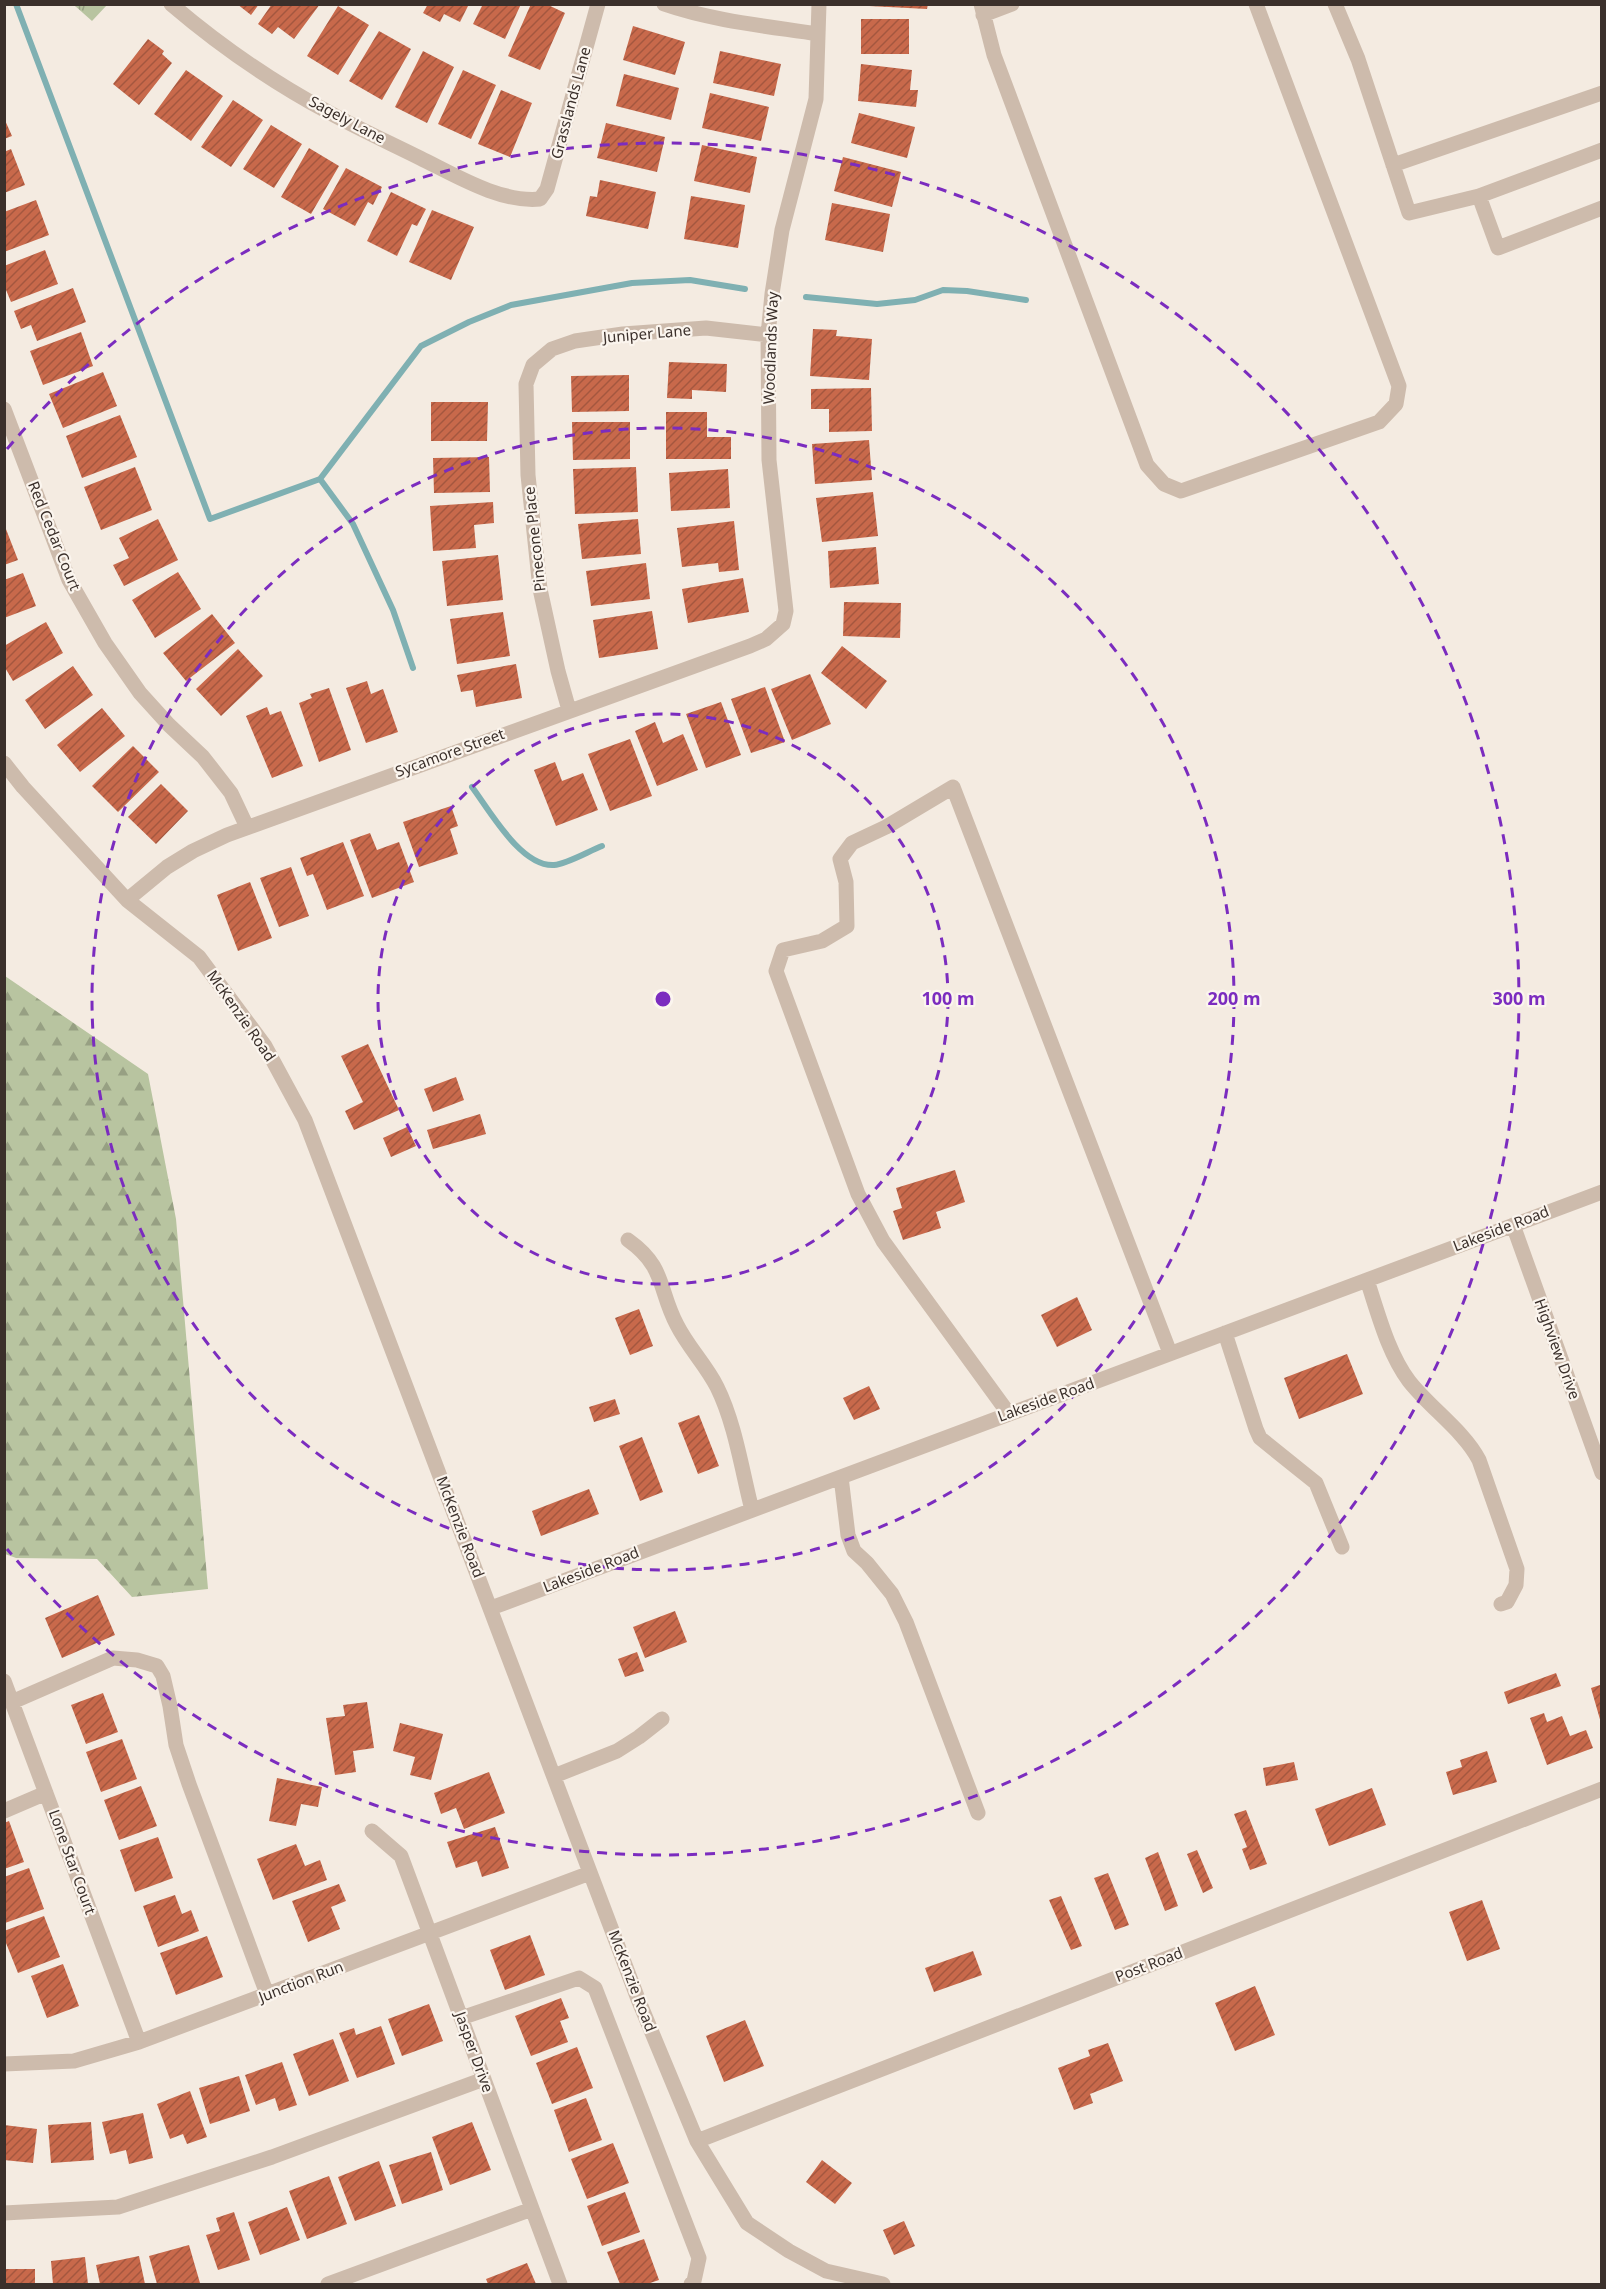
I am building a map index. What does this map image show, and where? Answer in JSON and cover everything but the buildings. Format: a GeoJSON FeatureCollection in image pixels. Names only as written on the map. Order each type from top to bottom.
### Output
{"type":"FeatureCollection","features":[{"type":"Feature","properties":{"kind":"street","name":"Sagely Lane"},"geometry":{"type":"LineString","coordinates":[[171,4],[262,72],[329,113],[458,177],[510,198],[540,199]]}},
{"type":"Feature","properties":{"kind":"street","name":"Grasslands Lane"},"geometry":{"type":"LineString","coordinates":[[540,199],[547,189],[598,4]]}},
{"type":"Feature","properties":{"kind":"street"},"geometry":{"type":"LineString","coordinates":[[664,4],[689,13],[818,33]]}},
{"type":"Feature","properties":{"kind":"street","name":"Woodlands Way"},"geometry":{"type":"LineString","coordinates":[[783,624],[786,611],[785,587],[769,460],[768,335],[782,230],[816,99],[819,4]]}},
{"type":"Feature","properties":{"kind":"street"},"geometry":{"type":"LineString","coordinates":[[1012,4],[982,10],[998,66],[1147,465],[1164,484],[1181,490],[1378,422],[1396,404],[1399,386],[1256,4]]}},
{"type":"Feature","properties":{"kind":"street"},"geometry":{"type":"LineString","coordinates":[[1335,4],[1358,59],[1409,213],[1479,196],[1602,150]]}},
{"type":"Feature","properties":{"kind":"street"},"geometry":{"type":"LineString","coordinates":[[1393,165],[1602,93]]}},
{"type":"Feature","properties":{"kind":"street"},"geometry":{"type":"LineString","coordinates":[[1479,196],[1498,248],[1602,208]]}},
{"type":"Feature","properties":{"kind":"street","name":"Juniper Lane"},"geometry":{"type":"LineString","coordinates":[[533,365],[552,349],[575,341],[623,334],[706,328],[768,335]]}},
{"type":"Feature","properties":{"kind":"street","name":"Pinecone Place"},"geometry":{"type":"LineString","coordinates":[[533,365],[526,384],[528,475],[538,577],[558,671],[569,710]]}},
{"type":"Feature","properties":{"kind":"street","name":"Red Cedar Court"},"geometry":{"type":"LineString","coordinates":[[4,409],[69,580],[105,643],[140,693],[203,757],[231,793],[247,827]]}},
{"type":"Feature","properties":{"kind":"street","name":"Sycamore Street"},"geometry":{"type":"LineString","coordinates":[[127,900],[167,867],[193,851],[247,827],[750,646],[766,639],[783,624]]}},
{"type":"Feature","properties":{"kind":"street","name":"McKenzie Road"},"geometry":{"type":"LineString","coordinates":[[4,763],[23,787],[127,900],[199,957],[265,1046],[305,1120],[638,1999],[697,2141],[747,2223],[789,2251],[826,2271],[884,2284]]}},
{"type":"Feature","properties":{"kind":"street"},"geometry":{"type":"LineString","coordinates":[[1009,1414],[883,1241],[863,1203],[776,971],[783,950],[822,941],[847,926],[846,882],[840,859],[852,843],[886,827],[953,788],[1170,1353]]}},
{"type":"Feature","properties":{"kind":"street","name":"Lakeside Road"},"geometry":{"type":"LineString","coordinates":[[491,1608],[1602,1191]]}},
{"type":"Feature","properties":{"kind":"street","name":"Highview Drive"},"geometry":{"type":"LineString","coordinates":[[1513,1225],[1602,1473]]}},
{"type":"Feature","properties":{"kind":"street"},"geometry":{"type":"LineString","coordinates":[[628,1240],[644,1251],[655,1266],[676,1324],[716,1386],[726,1408],[752,1510]]}},
{"type":"Feature","properties":{"kind":"street"},"geometry":{"type":"LineString","coordinates":[[1367,1280],[1398,1364],[1410,1382],[1441,1416],[1472,1445],[1479,1460],[1517,1569],[1516,1585],[1507,1602],[1501,1604]]}},
{"type":"Feature","properties":{"kind":"street"},"geometry":{"type":"LineString","coordinates":[[1225,1333],[1260,1438],[1316,1483],[1342,1547]]}},
{"type":"Feature","properties":{"kind":"street"},"geometry":{"type":"LineString","coordinates":[[841,1477],[848,1535],[854,1551],[892,1594],[906,1622],[978,1813]]}},
{"type":"Feature","properties":{"kind":"street"},"geometry":{"type":"LineString","coordinates":[[12,1702],[113,1658],[137,1660],[157,1666],[163,1676],[176,1745],[189,1784],[267,1994]]}},
{"type":"Feature","properties":{"kind":"street","name":"Lone Star Court"},"geometry":{"type":"LineString","coordinates":[[4,1682],[139,2042]]}},
{"type":"Feature","properties":{"kind":"street"},"geometry":{"type":"LineString","coordinates":[[554,1776],[618,1751],[662,1719]]}},
{"type":"Feature","properties":{"kind":"street","name":"Post Road"},"geometry":{"type":"LineString","coordinates":[[697,2141],[1602,1789]]}},
{"type":"Feature","properties":{"kind":"street"},"geometry":{"type":"LineString","coordinates":[[4,1811],[46,1793]]}},
{"type":"Feature","properties":{"kind":"street","name":"Jasper Drive"},"geometry":{"type":"LineString","coordinates":[[372,1831],[401,1856],[560,2284]]}},
{"type":"Feature","properties":{"kind":"street","name":"Junction Run"},"geometry":{"type":"LineString","coordinates":[[4,2064],[74,2061],[139,2042],[590,1873]]}},
{"type":"Feature","properties":{"kind":"street"},"geometry":{"type":"LineString","coordinates":[[461,2019],[579,1978],[595,1988],[699,2258],[694,2281],[691,2284]]}},
{"type":"Feature","properties":{"kind":"street"},"geometry":{"type":"LineString","coordinates":[[4,2213],[118,2206],[272,2157],[484,2079]]}},
{"type":"Feature","properties":{"kind":"street"},"geometry":{"type":"LineString","coordinates":[[328,2284],[532,2209]]}},
{"type":"Feature","properties":{"kind":"green space"},"geometry":{"type":"Polygon","coordinates":[[[74,5],[107,5],[92,21],[74,5]]]}},
{"type":"Feature","properties":{"kind":"green space"},"geometry":{"type":"Polygon","coordinates":[[[5,976],[148,1074],[176,1219],[208,1589],[132,1597],[97,1559],[16,1558],[5,1554],[5,976]]]}},
{"type":"Feature","properties":{"kind":"waterway"},"geometry":{"type":"LineString","coordinates":[[16,4],[210,519],[320,479],[421,346],[469,322],[511,305],[632,283],[690,280],[745,289]]}},
{"type":"Feature","properties":{"kind":"waterway"},"geometry":{"type":"LineString","coordinates":[[806,297],[877,304],[915,300],[943,290],[967,291],[1026,300]]}},
{"type":"Feature","properties":{"kind":"waterway"},"geometry":{"type":"LineString","coordinates":[[320,479],[353,524],[393,610],[413,668]]}},
{"type":"Feature","properties":{"kind":"waterway"},"geometry":{"type":"LineString","coordinates":[[472,787],[518,848],[542,863],[559,864],[602,846]]}}]}
